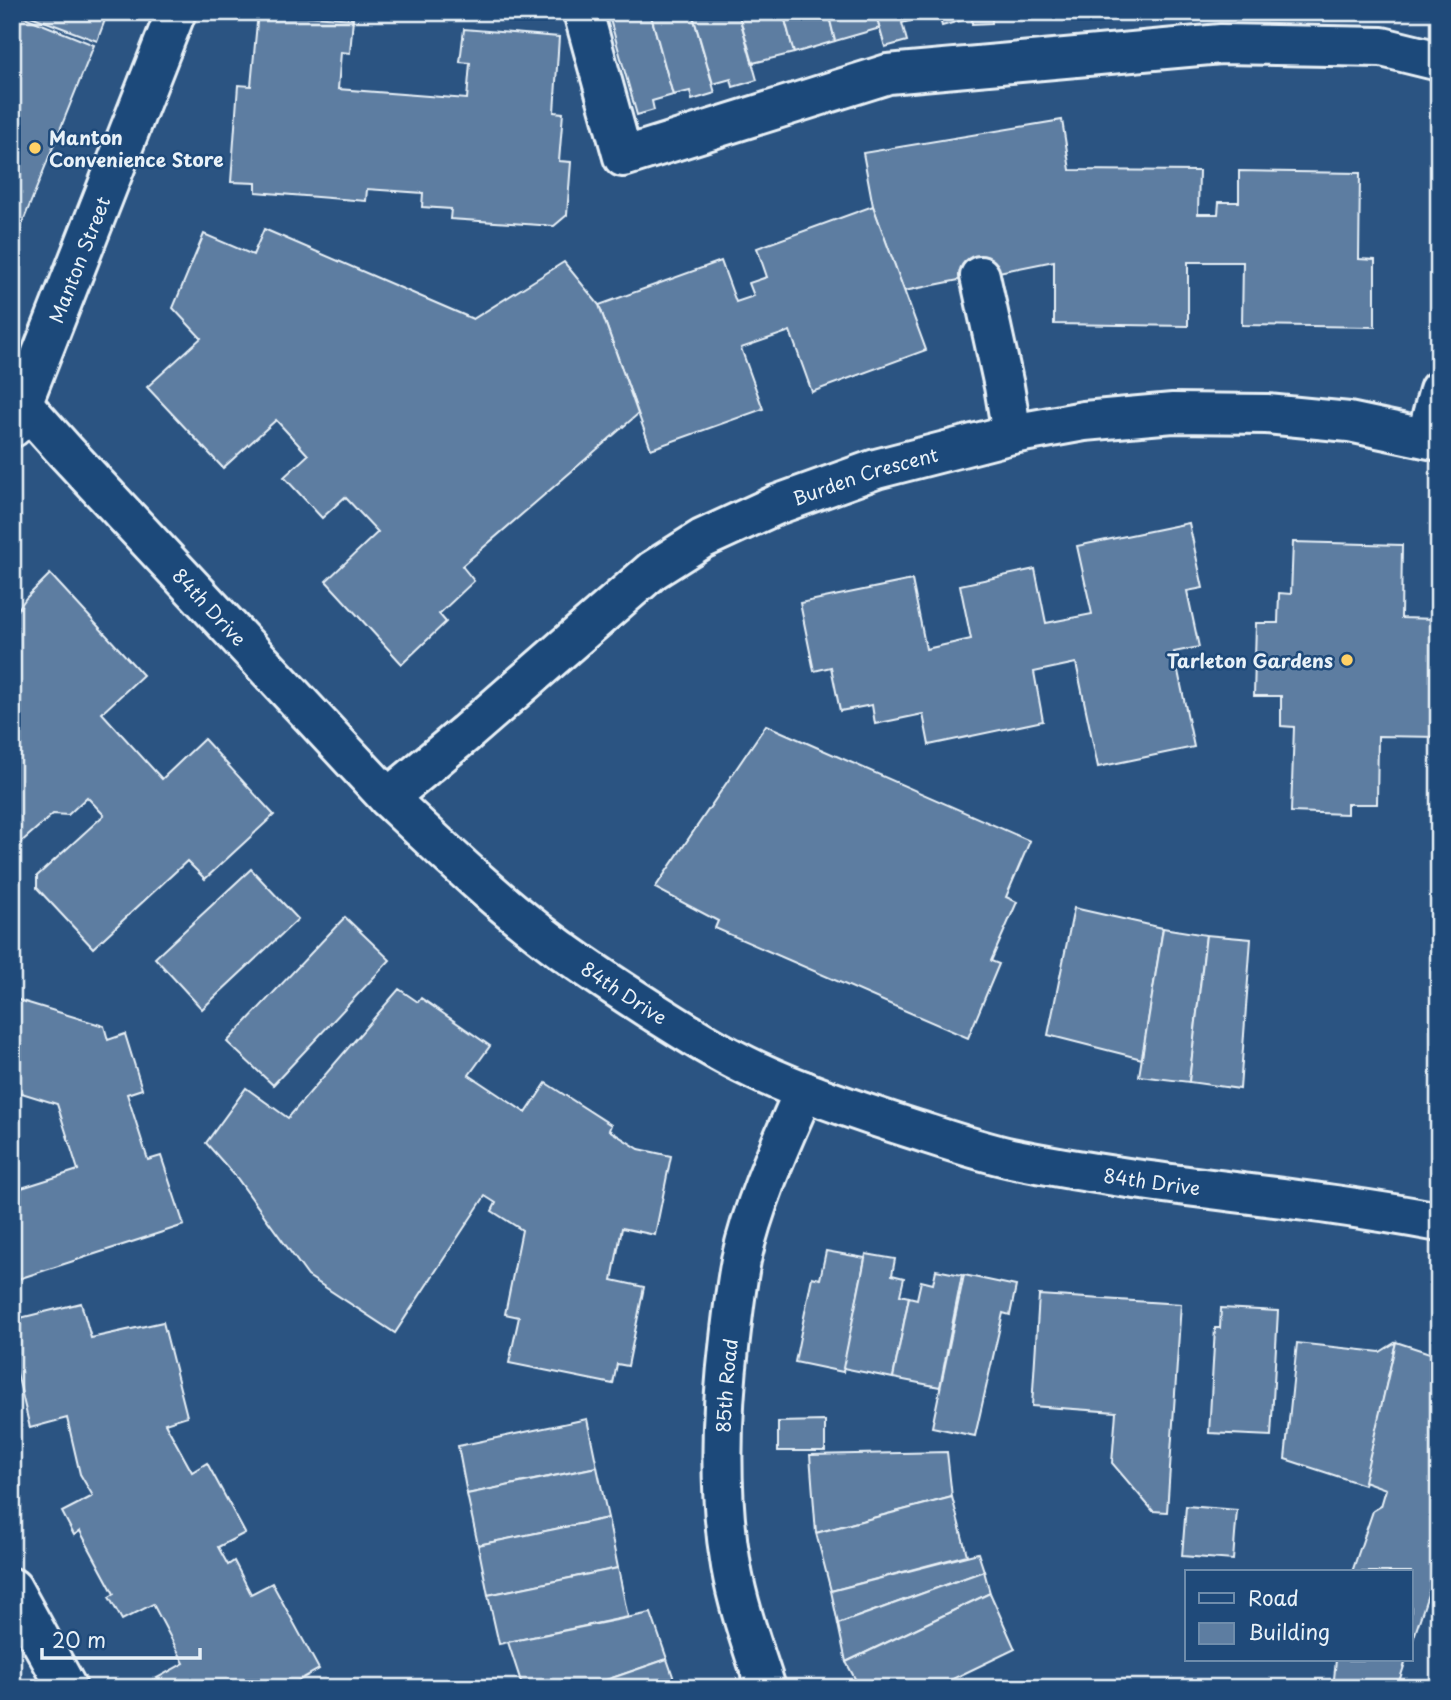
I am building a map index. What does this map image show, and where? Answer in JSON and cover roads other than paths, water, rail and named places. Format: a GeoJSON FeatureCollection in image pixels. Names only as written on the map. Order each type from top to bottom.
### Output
{"type":"FeatureCollection","features":[{"type":"Feature","properties":{"kind":"street","name":"Manton Street"},"geometry":{"type":"LineString","coordinates":[[16,409],[176,12]]}},
{"type":"Feature","properties":{"kind":"street"},"geometry":{"type":"LineString","coordinates":[[583,12],[623,157],[888,74],[1221,44],[1382,47],[1439,61]]}},
{"type":"Feature","properties":{"kind":"street"},"geometry":{"type":"LineString","coordinates":[[980,276],[1012,434]]}},
{"type":"Feature","properties":{"kind":"street"},"geometry":{"type":"LineString","coordinates":[[1433,440],[1439,390]]}},
{"type":"Feature","properties":{"kind":"street","name":"84th Drive"},"geometry":{"type":"LineString","coordinates":[[16,409],[65,451],[388,798],[442,850],[559,948],[707,1046],[804,1091],[885,1121],[1009,1157],[1132,1179],[1385,1212],[1439,1222]]}},
{"type":"Feature","properties":{"kind":"street","name":"Burden Crescent"},"geometry":{"type":"LineString","coordinates":[[388,798],[653,570],[702,539],[776,505],[876,470],[1012,434],[1084,421],[1173,413],[1267,414],[1349,422],[1433,440]]}},
{"type":"Feature","properties":{"kind":"street","name":"85th Road"},"geometry":{"type":"LineString","coordinates":[[766,1688],[742,1612],[731,1567],[724,1517],[722,1437],[726,1367],[741,1259],[778,1150],[804,1091]]}},
{"type":"Feature","properties":{"kind":"street"},"geometry":{"type":"LineString","coordinates":[[12,1588],[66,1688]]}},
{"type":"Feature","properties":{"kind":"place","name":"Manton Convenience Store"},"geometry":{"type":"Point","coordinates":[35,148]}},
{"type":"Feature","properties":{"kind":"place","name":"Tarleton Gardens"},"geometry":{"type":"Point","coordinates":[1347,660]}}]}
